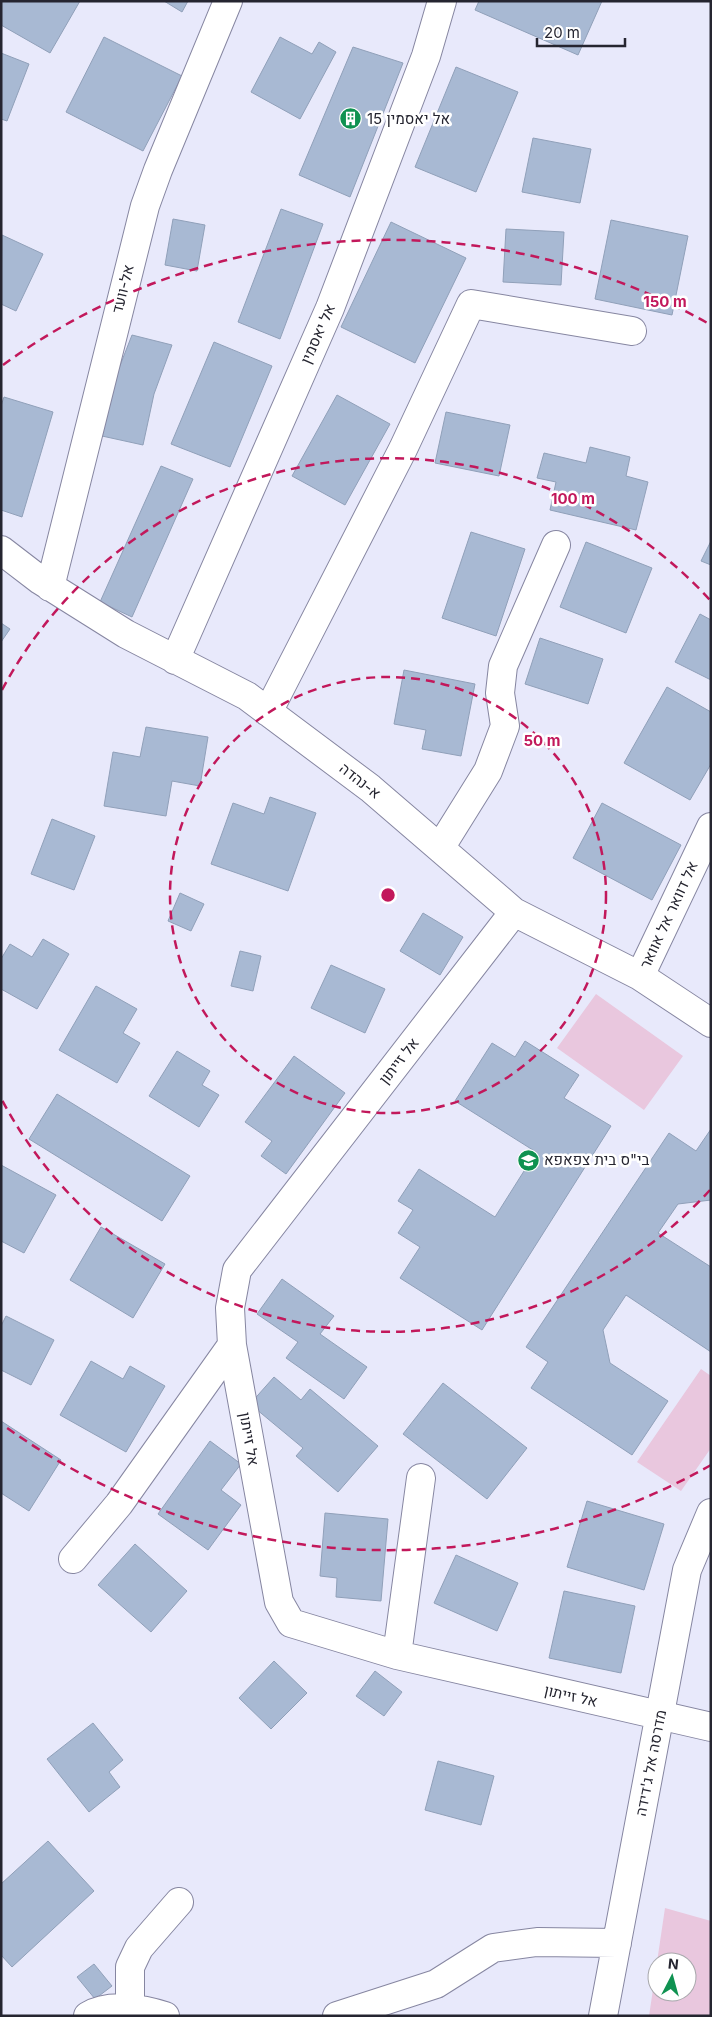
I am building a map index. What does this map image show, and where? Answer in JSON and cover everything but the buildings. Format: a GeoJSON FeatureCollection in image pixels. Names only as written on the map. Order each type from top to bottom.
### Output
{"type":"FeatureCollection","features":[{"type":"Feature","properties":{"kind":"street","name":"אל-וועד"},"geometry":{"type":"LineString","coordinates":[[50,587],[145,206],[228,1]]}},
{"type":"Feature","properties":{"kind":"street","name":"אל יאסמין"},"geometry":{"type":"LineString","coordinates":[[175,660],[330,308],[426,56],[442,1]]}},
{"type":"Feature","properties":{"kind":"street"},"geometry":{"type":"LineString","coordinates":[[268,712],[403,449],[471,304],[632,331]]}},
{"type":"Feature","properties":{"kind":"street"},"geometry":{"type":"LineString","coordinates":[[440,848],[488,771],[505,726],[500,693],[502,666],[556,545]]}},
{"type":"Feature","properties":{"kind":"street","name":"א-נהדה"},"geometry":{"type":"LineString","coordinates":[[1,550],[50,587],[126,634],[247,696],[370,788],[514,912],[640,976],[711,1023]]}},
{"type":"Feature","properties":{"kind":"street","name":"אל דוואר אל אוואר"},"geometry":{"type":"LineString","coordinates":[[640,976],[711,827]]}},
{"type":"Feature","properties":{"kind":"street","name":"אל זייתון"},"geometry":{"type":"LineString","coordinates":[[514,912],[237,1270],[230,1308],[232,1345],[279,1602],[291,1623],[396,1655],[711,1727]]}},
{"type":"Feature","properties":{"kind":"street"},"geometry":{"type":"LineString","coordinates":[[73,1559],[119,1504],[232,1345]]}},
{"type":"Feature","properties":{"kind":"street"},"geometry":{"type":"LineString","coordinates":[[396,1655],[421,1478]]}},
{"type":"Feature","properties":{"kind":"street","name":"מדרסה אל ג'דידה"},"geometry":{"type":"LineString","coordinates":[[603,2016],[687,1570],[711,1513]]}},
{"type":"Feature","properties":{"kind":"street"},"geometry":{"type":"LineString","coordinates":[[130,2010],[130,1968],[139,1948],[179,1902]]}},
{"type":"Feature","properties":{"kind":"street"},"geometry":{"type":"LineString","coordinates":[[336,2016],[436,1984],[493,1948],[536,1942],[617,1943]]}},
{"type":"Feature","properties":{"kind":"street"},"geometry":{"type":"LineString","coordinates":[[88,2016],[115,2008],[154,2012],[165,2016]]}},
{"type":"Feature","properties":{"kind":"shaded area"},"geometry":{"type":"Polygon","coordinates":[[[596,994],[683,1056],[644,1110],[557,1048],[596,994]]]}},
{"type":"Feature","properties":{"kind":"shaded area"},"geometry":{"type":"Polygon","coordinates":[[[701,1369],[711,1376],[711,1448],[681,1491],[637,1462],[701,1369]]]}},
{"type":"Feature","properties":{"kind":"shaded area"},"geometry":{"type":"Polygon","coordinates":[[[665,1908],[711,1921],[711,2016],[649,2016],[651,2002],[697,2002],[697,1952],[658,1952],[665,1908]]]}},
{"type":"Feature","properties":{"kind":"place","name":"אל יאסמין 15"},"geometry":{"type":"Point","coordinates":[351,119]}},
{"type":"Feature","properties":{"kind":"place","name":"בי\"ס בית צפאפא"},"geometry":{"type":"Point","coordinates":[528,1160]}}]}
